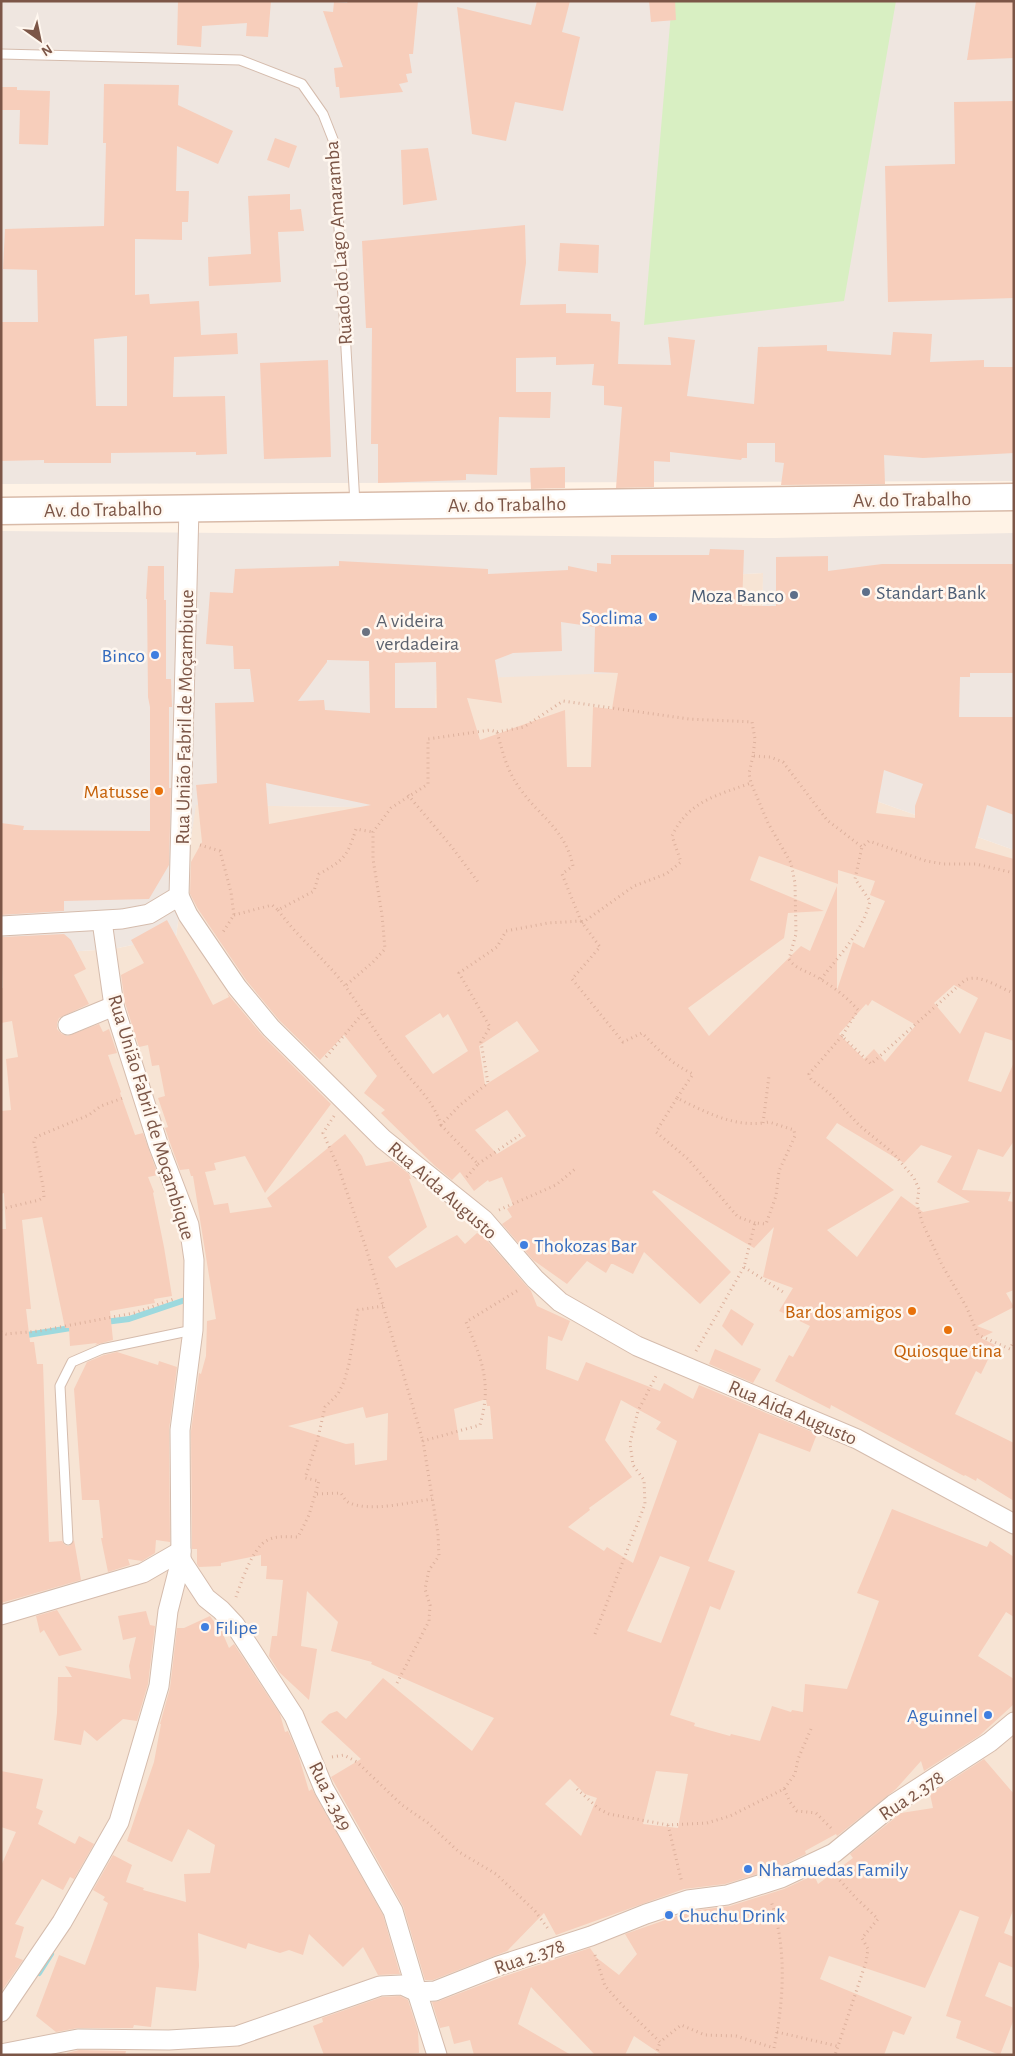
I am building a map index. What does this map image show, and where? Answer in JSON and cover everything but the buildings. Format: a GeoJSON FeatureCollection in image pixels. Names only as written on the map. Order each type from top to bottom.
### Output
{"type":"FeatureCollection","features":[{"type":"Feature","properties":{"kind":"main road","name":"Av. do Trabalho"},"geometry":{"type":"LineString","coordinates":[[1,511],[1014,497]]}},
{"type":"Feature","properties":{"kind":"street","name":"Rua União Fabril de Moçambique"},"geometry":{"type":"LineString","coordinates":[[179,896],[189,508]]}},
{"type":"Feature","properties":{"kind":"street"},"geometry":{"type":"LineString","coordinates":[[1,926],[102,921],[149,914],[179,896]]}},
{"type":"Feature","properties":{"kind":"street","name":"Rua Aida Augusto"},"geometry":{"type":"LineString","coordinates":[[179,896],[188,915],[207,944],[237,987],[271,1028],[383,1139],[484,1220],[535,1279],[560,1302],[637,1346],[857,1439],[1014,1524]]}},
{"type":"Feature","properties":{"kind":"street","name":"Rua União Fabril de Moçambique"},"geometry":{"type":"LineString","coordinates":[[1,2012],[62,1922],[119,1822],[158,1686],[168,1611],[181,1556],[180,1430],[194,1330],[194,1260],[189,1225],[158,1144],[114,1006],[102,921]]}},
{"type":"Feature","properties":{"kind":"street"},"geometry":{"type":"LineString","coordinates":[[68,1025],[114,1006]]}},
{"type":"Feature","properties":{"kind":"street"},"geometry":{"type":"LineString","coordinates":[[1,1615],[143,1573],[181,1556]]}},
{"type":"Feature","properties":{"kind":"street","name":"Rua 2.349"},"geometry":{"type":"LineString","coordinates":[[181,1556],[206,1598],[235,1625],[294,1716],[324,1789],[394,1911],[437,2055]]}},
{"type":"Feature","properties":{"kind":"street","name":"Rua 2.378"},"geometry":{"type":"LineString","coordinates":[[1,2054],[78,2039],[169,2040],[236,2036],[380,1986],[402,1985],[417,1992],[435,1991],[498,1966],[591,1936],[688,1900],[727,1895],[765,1884],[822,1860],[846,1844],[894,1804],[990,1742],[1014,1722]]}},
{"type":"Feature","properties":{"kind":"lane","name":"Ruado do Lago Amaramba"},"geometry":{"type":"LineString","coordinates":[[1,54],[240,60],[302,84],[323,114],[334,142],[355,506]]}},
{"type":"Feature","properties":{"kind":"lane"},"geometry":{"type":"LineString","coordinates":[[68,1540],[60,1386],[72,1362],[102,1349],[194,1330]]}},
{"type":"Feature","properties":{"kind":"path"},"geometry":{"type":"LineString","coordinates":[[345,986],[373,962],[384,949],[382,915],[373,859],[373,832],[391,808],[408,795],[421,790],[428,784],[428,739],[490,730],[497,732],[524,727],[563,701],[690,719],[752,722],[755,739],[749,773],[751,783],[768,823],[791,863],[794,883],[796,934],[788,959],[792,964],[821,979],[849,999],[858,1010],[842,1036],[809,1074],[810,1079],[828,1093],[860,1126],[894,1153],[914,1178],[919,1189],[917,1204],[922,1222],[942,1265],[967,1308],[978,1335],[1010,1349],[1014,1341]]}},
{"type":"Feature","properties":{"kind":"path"},"geometry":{"type":"LineString","coordinates":[[497,732],[506,766],[521,790],[554,826],[570,852],[573,866],[562,874],[581,922],[600,947],[572,979],[623,1042],[642,1033],[666,1059],[693,1074],[677,1098],[656,1132],[688,1159],[738,1217],[755,1223],[766,1224],[776,1196],[779,1171],[795,1136],[794,1130],[769,1122],[750,1125],[720,1118],[677,1098]]}},
{"type":"Feature","properties":{"kind":"path"},"geometry":{"type":"LineString","coordinates":[[753,756],[770,757],[783,762],[827,820],[862,847]]}},
{"type":"Feature","properties":{"kind":"path"},"geometry":{"type":"LineString","coordinates":[[441,1125],[460,1105],[488,1083],[481,1042],[490,1027],[459,973],[497,947],[506,931],[548,923],[581,922],[634,886],[666,874],[680,862],[672,836],[676,827],[686,815],[703,801],[751,783]]}},
{"type":"Feature","properties":{"kind":"path"},"geometry":{"type":"LineString","coordinates":[[408,795],[451,846],[478,882]]}},
{"type":"Feature","properties":{"kind":"path"},"geometry":{"type":"LineString","coordinates":[[278,910],[314,891],[319,874],[339,863],[349,851],[356,829],[373,832]]}},
{"type":"Feature","properties":{"kind":"path"},"geometry":{"type":"LineString","coordinates":[[181,837],[220,851],[231,892],[234,915],[222,934],[207,944]]}},
{"type":"Feature","properties":{"kind":"path"},"geometry":{"type":"LineString","coordinates":[[821,979],[848,946],[868,910],[870,901],[855,879],[862,847],[869,841],[926,861],[944,864],[976,864],[1014,873]]}},
{"type":"Feature","properties":{"kind":"path"},"geometry":{"type":"LineString","coordinates":[[234,915],[272,905],[278,910],[303,942],[321,956],[345,986],[396,1061],[436,1110],[441,1125],[478,1164]]}},
{"type":"Feature","properties":{"kind":"path"},"geometry":{"type":"LineString","coordinates":[[842,1036],[871,1064],[965,980],[972,977],[984,980],[1014,993]]}},
{"type":"Feature","properties":{"kind":"path"},"geometry":{"type":"LineString","coordinates":[[314,1071],[363,1013]]}},
{"type":"Feature","properties":{"kind":"path"},"geometry":{"type":"LineString","coordinates":[[763,1123],[769,1076]]}},
{"type":"Feature","properties":{"kind":"path"},"geometry":{"type":"LineString","coordinates":[[1,1209],[39,1200],[44,1197],[34,1142],[36,1138],[89,1115],[102,1106],[142,1091]]}},
{"type":"Feature","properties":{"kind":"path"},"geometry":{"type":"LineString","coordinates":[[345,1100],[323,1133],[339,1169],[366,1248],[423,1441],[439,1556],[429,1570],[426,1589],[430,1605],[429,1621],[397,1683]]}},
{"type":"Feature","properties":{"kind":"path"},"geometry":{"type":"LineString","coordinates":[[450,1193],[478,1164],[520,1135]]}},
{"type":"Feature","properties":{"kind":"path"},"geometry":{"type":"LineString","coordinates":[[484,1220],[508,1205],[556,1185],[575,1169]]}},
{"type":"Feature","properties":{"kind":"path"},"geometry":{"type":"LineString","coordinates":[[687,1367],[744,1267],[755,1223]]}},
{"type":"Feature","properties":{"kind":"path"},"geometry":{"type":"LineString","coordinates":[[744,1267],[783,1292]]}},
{"type":"Feature","properties":{"kind":"path"},"geometry":{"type":"LineString","coordinates":[[423,1441],[480,1425],[485,1408],[484,1370],[466,1322],[535,1279]]}},
{"type":"Feature","properties":{"kind":"path"},"geometry":{"type":"LineString","coordinates":[[1,1332],[6,1334],[39,1331],[134,1313],[194,1292]]}},
{"type":"Feature","properties":{"kind":"path"},"geometry":{"type":"LineString","coordinates":[[235,1625],[236,1598],[245,1569],[265,1541],[279,1537],[298,1538],[310,1515],[319,1481],[305,1478],[317,1442],[325,1407],[338,1394],[344,1382],[358,1310],[383,1306]]}},
{"type":"Feature","properties":{"kind":"path"},"geometry":{"type":"LineString","coordinates":[[594,1634],[645,1504],[644,1480],[633,1465],[630,1443],[638,1411],[665,1357]]}},
{"type":"Feature","properties":{"kind":"path"},"geometry":{"type":"LineString","coordinates":[[317,1494],[341,1493],[348,1502],[363,1506],[390,1505],[432,1498]]}},
{"type":"Feature","properties":{"kind":"path"},"geometry":{"type":"LineString","coordinates":[[577,1789],[599,1810],[609,1814],[668,1825],[707,1823],[730,1816],[784,1789],[795,1774],[798,1759],[812,1730]]}},
{"type":"Feature","properties":{"kind":"path"},"geometry":{"type":"LineString","coordinates":[[324,1789],[332,1757],[344,1755],[357,1762],[402,1805],[428,1823],[459,1852],[496,1874],[535,1911],[547,1926],[556,1947]]}},
{"type":"Feature","properties":{"kind":"path"},"geometry":{"type":"LineString","coordinates":[[784,1789],[790,1802],[797,1810],[816,1813],[846,1844]]}},
{"type":"Feature","properties":{"kind":"path"},"geometry":{"type":"LineString","coordinates":[[668,1825],[670,1841],[688,1900]]}},
{"type":"Feature","properties":{"kind":"path"},"geometry":{"type":"LineString","coordinates":[[822,1860],[856,1900],[878,1919],[862,1938],[868,1949],[866,1962],[835,2055]]}},
{"type":"Feature","properties":{"kind":"path"},"geometry":{"type":"LineString","coordinates":[[656,2055],[660,2042],[680,2025],[705,2035],[736,2036],[774,2048],[782,1993],[781,1948],[773,1908],[765,1884]]}},
{"type":"Feature","properties":{"kind":"path"},"geometry":{"type":"LineString","coordinates":[[591,1936],[605,1986],[660,2042]]}},
{"type":"Feature","properties":{"kind":"path"},"geometry":{"type":"LineString","coordinates":[[777,2032],[837,2046]]}},
{"type":"Feature","properties":{"kind":"shaded area"},"geometry":{"type":"Polygon","coordinates":[[[1,1],[1014,1],[1014,481],[1,484],[1,1]]]}},
{"type":"Feature","properties":{"kind":"shaded area"},"geometry":{"type":"Polygon","coordinates":[[[1,531],[775,538],[1014,533],[1014,850],[761,760],[763,573],[680,578],[676,671],[480,678],[436,689],[433,808],[196,805],[176,936],[113,949],[1,956],[1,531]]]}},
{"type":"Feature","properties":{"kind":"shaded area"},"geometry":{"type":"Polygon","coordinates":[[[763,573],[761,760],[1014,850],[1014,2055],[1,2055],[1,956],[113,949],[176,936],[195,805],[433,808],[436,689],[480,678],[680,578],[763,573]]]}},
{"type":"Feature","properties":{"kind":"green space"},"geometry":{"type":"Polygon","coordinates":[[[672,1],[896,1],[844,301],[644,325],[672,1]]]}},
{"type":"Feature","properties":{"kind":"waterway"},"geometry":{"type":"LineString","coordinates":[[105,1322],[129,1319],[191,1298]]}},
{"type":"Feature","properties":{"kind":"waterway"},"geometry":{"type":"LineString","coordinates":[[21,1336],[77,1327]]}},
{"type":"Feature","properties":{"kind":"waterway"},"geometry":{"type":"LineString","coordinates":[[39,1973],[51,1954]]}},
{"type":"Feature","properties":{"kind":"place","name":"Standart Bank"},"geometry":{"type":"Point","coordinates":[866,592]}},
{"type":"Feature","properties":{"kind":"place","name":"Moza Banco"},"geometry":{"type":"Point","coordinates":[794,595]}},
{"type":"Feature","properties":{"kind":"place","name":"Soclima"},"geometry":{"type":"Point","coordinates":[653,617]}},
{"type":"Feature","properties":{"kind":"place","name":"A videira verdadeira"},"geometry":{"type":"Point","coordinates":[366,632]}},
{"type":"Feature","properties":{"kind":"place","name":"Binco"},"geometry":{"type":"Point","coordinates":[155,655]}},
{"type":"Feature","properties":{"kind":"place","name":"Matusse"},"geometry":{"type":"Point","coordinates":[159,791]}},
{"type":"Feature","properties":{"kind":"place","name":"Thokozas Bar"},"geometry":{"type":"Point","coordinates":[524,1245]}},
{"type":"Feature","properties":{"kind":"place","name":"Bar dos amigos"},"geometry":{"type":"Point","coordinates":[912,1311]}},
{"type":"Feature","properties":{"kind":"place","name":"Quiosque tina"},"geometry":{"type":"Point","coordinates":[948,1330]}},
{"type":"Feature","properties":{"kind":"place","name":"Filipe"},"geometry":{"type":"Point","coordinates":[205,1627]}},
{"type":"Feature","properties":{"kind":"place","name":"Aguinnel"},"geometry":{"type":"Point","coordinates":[988,1715]}},
{"type":"Feature","properties":{"kind":"place","name":"Nhamuedas Family"},"geometry":{"type":"Point","coordinates":[748,1869]}},
{"type":"Feature","properties":{"kind":"place","name":"Chuchu Drink"},"geometry":{"type":"Point","coordinates":[669,1915]}}]}
